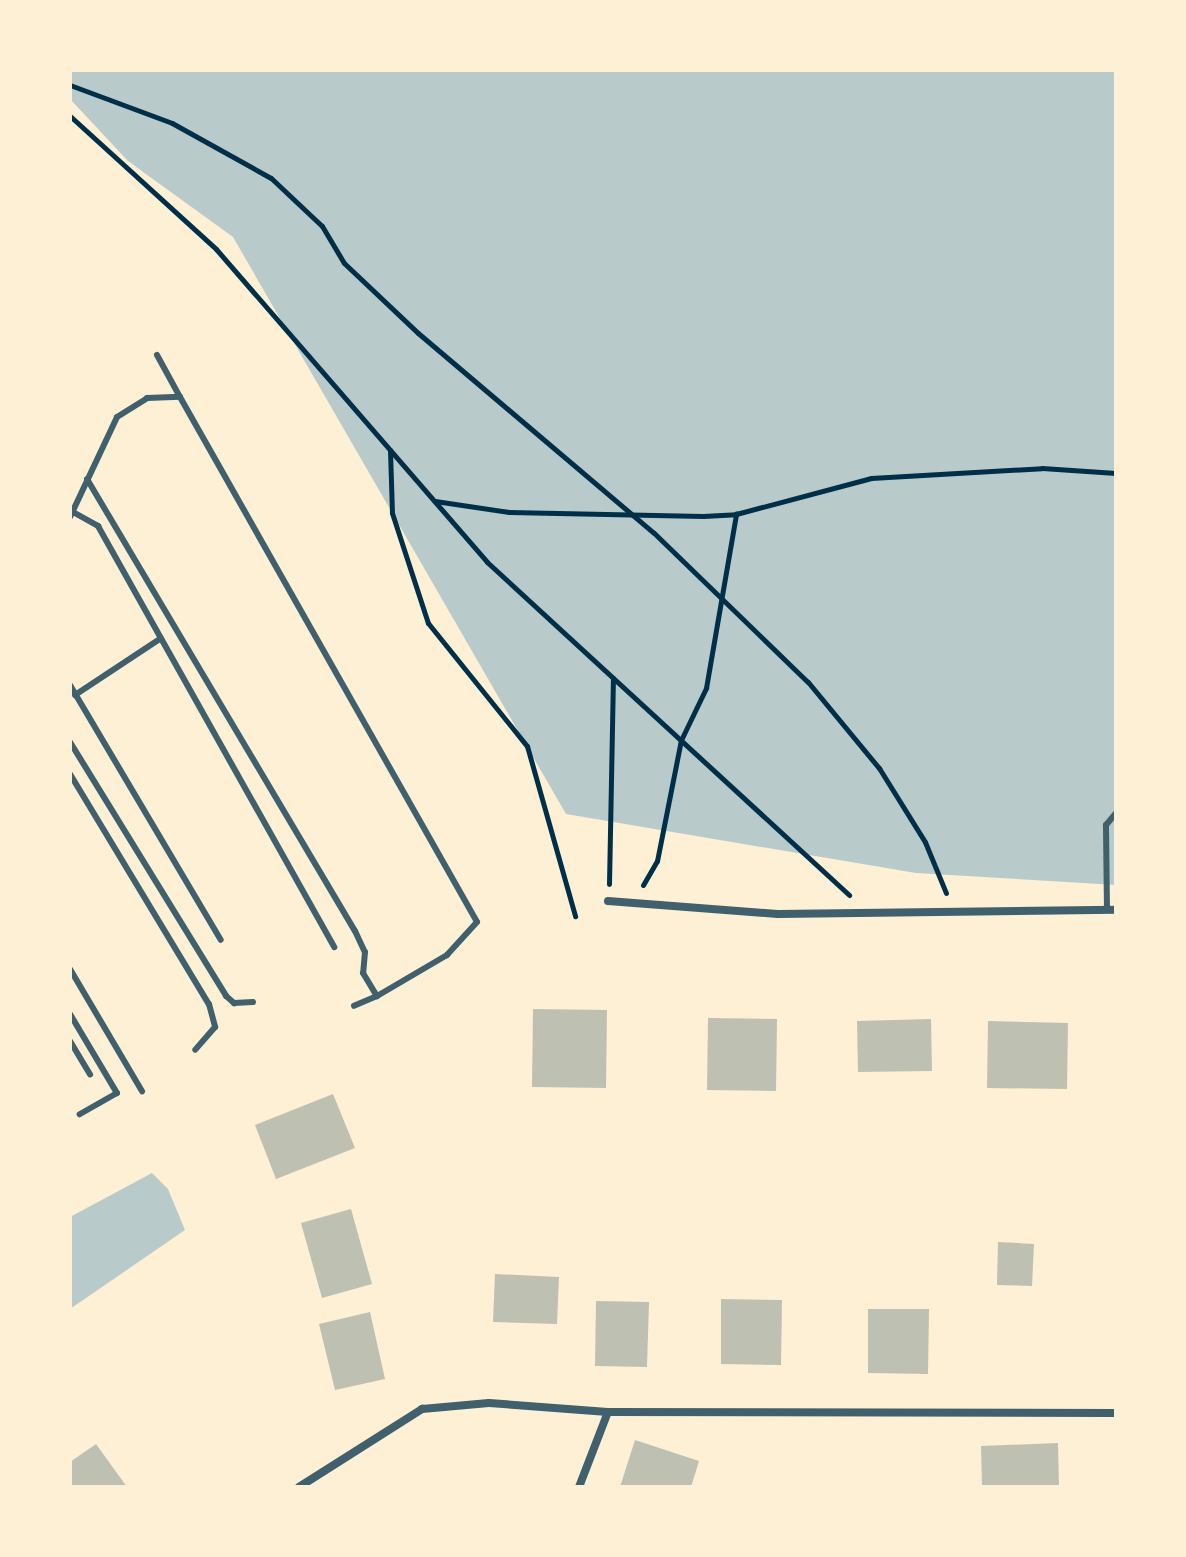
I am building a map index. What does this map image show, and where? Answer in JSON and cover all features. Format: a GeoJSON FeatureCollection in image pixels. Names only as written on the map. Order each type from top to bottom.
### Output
{"type":"FeatureCollection","features":[{"type":"Feature","properties":{"kind":"street"},"geometry":{"type":"LineString","coordinates":[[608,901],[778,914],[1112,910]]}},
{"type":"Feature","properties":{"kind":"street"},"geometry":{"type":"LineString","coordinates":[[299,1487],[422,1409],[489,1403],[608,1412],[1116,1413]]}},
{"type":"Feature","properties":{"kind":"street"},"geometry":{"type":"LineString","coordinates":[[579,1487],[608,1412]]}},
{"type":"Feature","properties":{"kind":"lane"},"geometry":{"type":"LineString","coordinates":[[157,355],[477,922],[447,955],[354,1006]]}},
{"type":"Feature","properties":{"kind":"lane"},"geometry":{"type":"LineString","coordinates":[[180,397],[147,398],[117,417],[72,514],[98,526],[334,947]]}},
{"type":"Feature","properties":{"kind":"lane"},"geometry":{"type":"LineString","coordinates":[[87,479],[355,931],[365,952],[363,973],[377,996]]}},
{"type":"Feature","properties":{"kind":"lane"},"geometry":{"type":"LineString","coordinates":[[75,695],[161,638]]}},
{"type":"Feature","properties":{"kind":"lane"},"geometry":{"type":"LineString","coordinates":[[70,685],[221,940]]}},
{"type":"Feature","properties":{"kind":"lane"},"geometry":{"type":"LineString","coordinates":[[70,742],[226,996],[234,1003],[253,1002]]}},
{"type":"Feature","properties":{"kind":"lane"},"geometry":{"type":"LineString","coordinates":[[70,774],[209,1004],[215,1027],[195,1050]]}},
{"type":"Feature","properties":{"kind":"lane"},"geometry":{"type":"LineString","coordinates":[[1112,910],[1106,825],[1116,813]]}},
{"type":"Feature","properties":{"kind":"lane"},"geometry":{"type":"LineString","coordinates":[[70,969],[142,1091]]}},
{"type":"Feature","properties":{"kind":"lane"},"geometry":{"type":"LineString","coordinates":[[70,1014],[117,1093],[80,1114]]}},
{"type":"Feature","properties":{"kind":"lane"},"geometry":{"type":"LineString","coordinates":[[70,1041],[90,1074]]}},
{"type":"Feature","properties":{"kind":"path"},"geometry":{"type":"LineString","coordinates":[[70,85],[172,123],[271,178],[322,226],[344,263],[418,333],[630,512],[808,682],[879,768],[925,842],[953,912]]}},
{"type":"Feature","properties":{"kind":"path"},"geometry":{"type":"LineString","coordinates":[[70,116],[216,249],[487,562],[869,913]]}},
{"type":"Feature","properties":{"kind":"path"},"geometry":{"type":"LineString","coordinates":[[390,450],[392,513],[428,623],[527,746],[575,916]]}},
{"type":"Feature","properties":{"kind":"path"},"geometry":{"type":"LineString","coordinates":[[434,501],[509,512],[736,514],[871,478],[1042,468],[1116,473]]}},
{"type":"Feature","properties":{"kind":"path"},"geometry":{"type":"LineString","coordinates":[[633,903],[657,861],[681,740],[706,688],[736,514]]}},
{"type":"Feature","properties":{"kind":"path"},"geometry":{"type":"LineString","coordinates":[[608,901],[613,677]]}},
{"type":"Feature","properties":{"kind":"shaded area"},"geometry":{"type":"Polygon","coordinates":[[[70,70],[1116,70],[1116,885],[916,873],[566,814],[233,237],[128,161],[70,99],[70,70]]]}},
{"type":"Feature","properties":{"kind":"shaded area"},"geometry":{"type":"Polygon","coordinates":[[[152,1173],[168,1189],[185,1230],[70,1309],[70,1217],[152,1173]]]}},
{"type":"Feature","properties":{"kind":"building"},"geometry":{"type":"Polygon","coordinates":[[[533,1009],[607,1010],[606,1088],[532,1087],[533,1009]]]}},
{"type":"Feature","properties":{"kind":"building"},"geometry":{"type":"Polygon","coordinates":[[[708,1018],[777,1019],[776,1091],[707,1090],[708,1018]]]}},
{"type":"Feature","properties":{"kind":"building"},"geometry":{"type":"Polygon","coordinates":[[[931,1019],[932,1071],[858,1072],[857,1021],[931,1019]]]}},
{"type":"Feature","properties":{"kind":"building"},"geometry":{"type":"Polygon","coordinates":[[[988,1021],[1068,1023],[1067,1089],[987,1088],[988,1021]]]}},
{"type":"Feature","properties":{"kind":"building"},"geometry":{"type":"Polygon","coordinates":[[[333,1094],[355,1148],[276,1179],[255,1125],[333,1094]]]}},
{"type":"Feature","properties":{"kind":"building"},"geometry":{"type":"Polygon","coordinates":[[[351,1209],[372,1284],[322,1298],[301,1223],[351,1209]]]}},
{"type":"Feature","properties":{"kind":"building"},"geometry":{"type":"Polygon","coordinates":[[[998,1242],[1034,1244],[1032,1286],[997,1285],[998,1242]]]}},
{"type":"Feature","properties":{"kind":"building"},"geometry":{"type":"Polygon","coordinates":[[[495,1274],[559,1277],[557,1324],[493,1322],[495,1274]]]}},
{"type":"Feature","properties":{"kind":"building"},"geometry":{"type":"Polygon","coordinates":[[[721,1299],[782,1300],[781,1365],[721,1364],[721,1299]]]}},
{"type":"Feature","properties":{"kind":"building"},"geometry":{"type":"Polygon","coordinates":[[[596,1301],[649,1302],[647,1367],[595,1366],[596,1301]]]}},
{"type":"Feature","properties":{"kind":"building"},"geometry":{"type":"Polygon","coordinates":[[[868,1309],[929,1309],[928,1374],[868,1373],[868,1309]]]}},
{"type":"Feature","properties":{"kind":"building"},"geometry":{"type":"Polygon","coordinates":[[[370,1312],[385,1379],[335,1390],[319,1324],[370,1312]]]}},
{"type":"Feature","properties":{"kind":"building"},"geometry":{"type":"Polygon","coordinates":[[[635,1440],[699,1461],[691,1487],[620,1487],[635,1440]]]}},
{"type":"Feature","properties":{"kind":"building"},"geometry":{"type":"Polygon","coordinates":[[[1058,1443],[1059,1487],[982,1487],[981,1446],[1058,1443]]]}},
{"type":"Feature","properties":{"kind":"building"},"geometry":{"type":"Polygon","coordinates":[[[96,1444],[127,1487],[70,1487],[70,1462],[96,1444]]]}}]}
